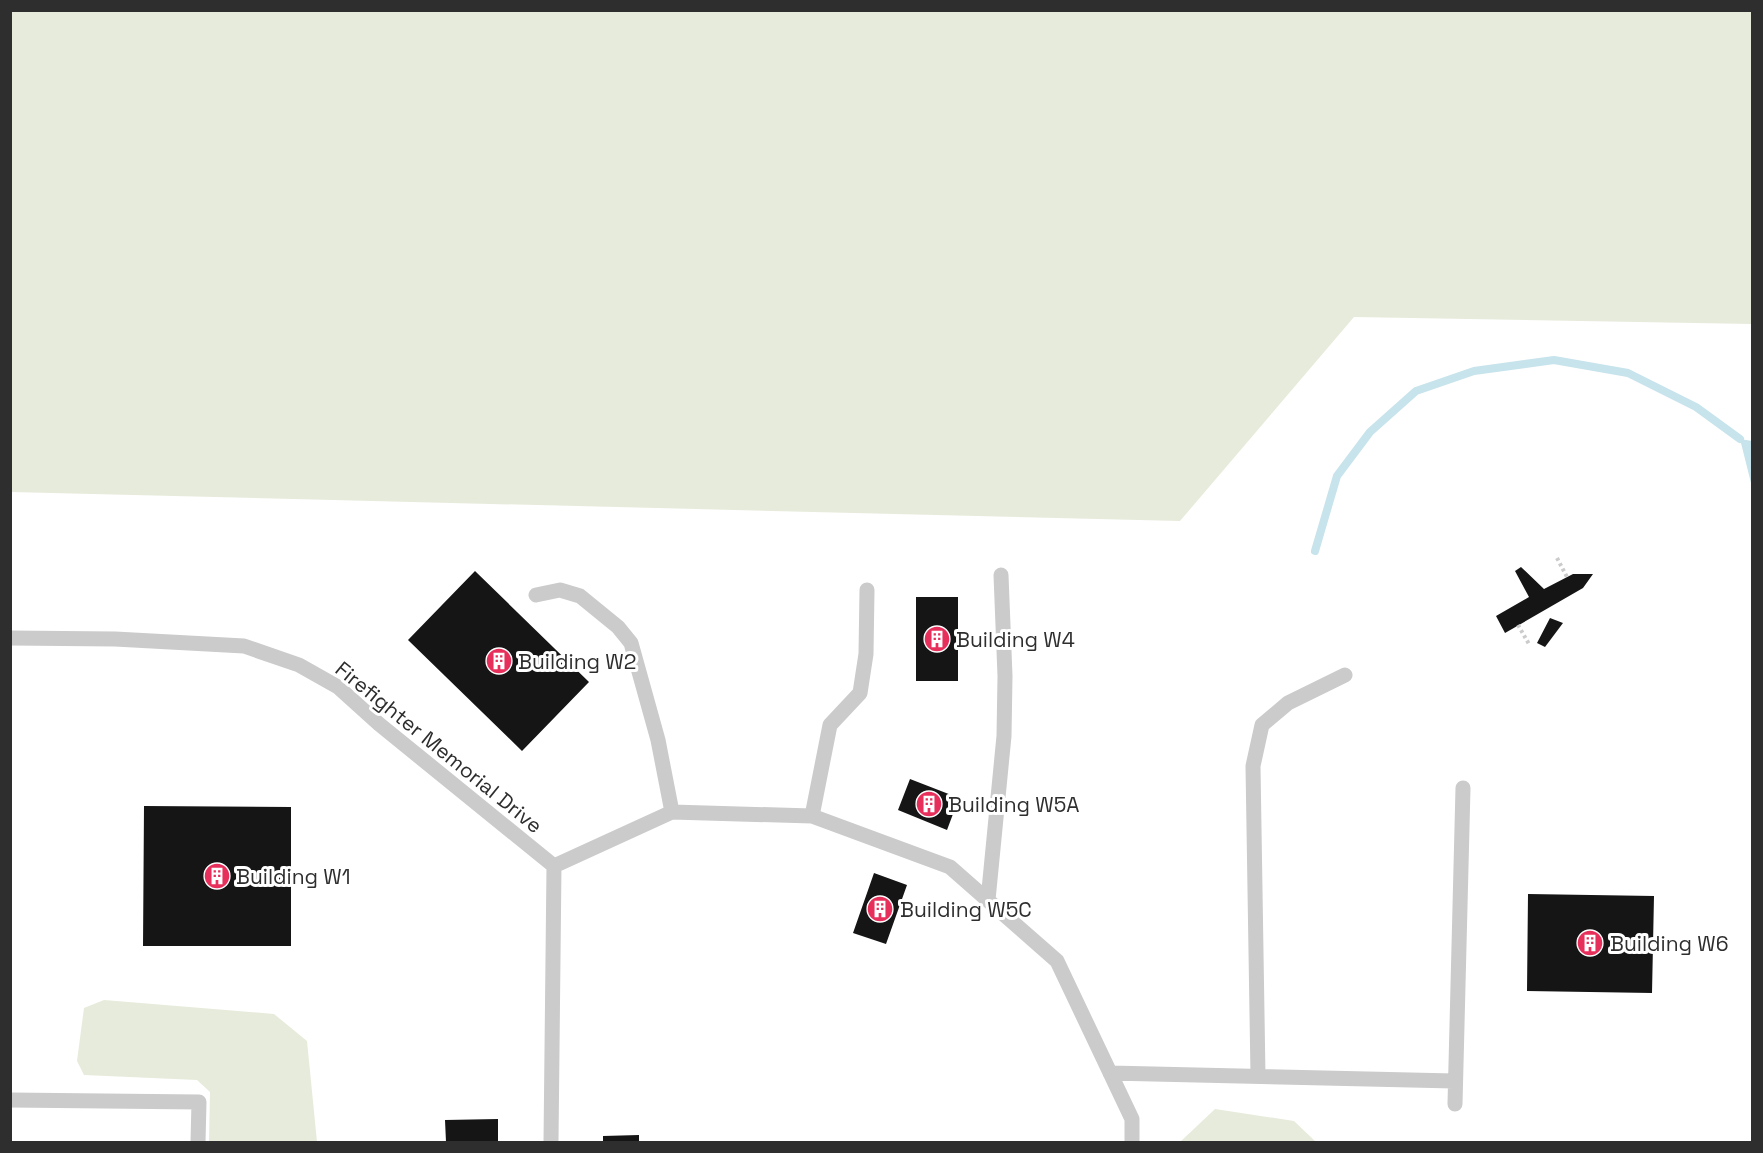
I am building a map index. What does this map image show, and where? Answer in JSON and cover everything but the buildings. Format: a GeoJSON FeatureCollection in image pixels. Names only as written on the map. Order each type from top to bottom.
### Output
{"type":"FeatureCollection","features":[{"type":"Feature","properties":{"kind":"lane"},"geometry":{"type":"LineString","coordinates":[[988,900],[1004,736],[1005,675],[1001,575]]}},
{"type":"Feature","properties":{"kind":"lane"},"geometry":{"type":"LineString","coordinates":[[536,595],[560,590],[580,596],[618,627],[631,643],[658,740],[672,812]]}},
{"type":"Feature","properties":{"kind":"lane"},"geometry":{"type":"LineString","coordinates":[[812,816],[830,724],[860,693],[866,654],[867,590]]}},
{"type":"Feature","properties":{"kind":"lane","name":"Firefighter Memorial Drive"},"geometry":{"type":"LineString","coordinates":[[10,638],[116,639],[244,646],[299,665],[338,687],[378,724],[554,866]]}},
{"type":"Feature","properties":{"kind":"lane"},"geometry":{"type":"LineString","coordinates":[[1258,1076],[1253,766],[1262,725],[1288,703],[1345,675]]}},
{"type":"Feature","properties":{"kind":"lane"},"geometry":{"type":"LineString","coordinates":[[1455,1104],[1463,788]]}},
{"type":"Feature","properties":{"kind":"lane"},"geometry":{"type":"LineString","coordinates":[[551,1143],[554,866],[672,812],[812,816],[950,867],[1057,961],[1132,1119],[1132,1143]]}},
{"type":"Feature","properties":{"kind":"lane"},"geometry":{"type":"LineString","coordinates":[[1110,1073],[1454,1081]]}},
{"type":"Feature","properties":{"kind":"lane"},"geometry":{"type":"LineString","coordinates":[[10,1100],[199,1102],[198,1143]]}},
{"type":"Feature","properties":{"kind":"path"},"geometry":{"type":"LineString","coordinates":[[1557,558],[1567,577]]}},
{"type":"Feature","properties":{"kind":"path"},"geometry":{"type":"LineString","coordinates":[[1518,625],[1529,644]]}},
{"type":"Feature","properties":{"kind":"green space"},"geometry":{"type":"Polygon","coordinates":[[[11,10],[1752,11],[1752,324],[1354,317],[1180,521],[11,492],[11,10]]]}},
{"type":"Feature","properties":{"kind":"green space"},"geometry":{"type":"Polygon","coordinates":[[[104,1000],[274,1014],[307,1041],[317,1142],[209,1142],[210,1092],[197,1080],[84,1075],[77,1061],[84,1008],[104,1000]]]}},
{"type":"Feature","properties":{"kind":"green space"},"geometry":{"type":"Polygon","coordinates":[[[1215,1109],[1294,1121],[1316,1142],[1180,1142],[1215,1109]]]}},
{"type":"Feature","properties":{"kind":"water"},"geometry":{"type":"Polygon","coordinates":[[[1740,439],[1752,441],[1752,487],[1740,439]]]}},
{"type":"Feature","properties":{"kind":"waterway"},"geometry":{"type":"LineString","coordinates":[[1315,551],[1337,476],[1370,432],[1416,391],[1474,371],[1554,360],[1628,373],[1696,407],[1740,439]]}},
{"type":"Feature","properties":{"kind":"place","name":"Building W4"},"geometry":{"type":"Point","coordinates":[937,639]}},
{"type":"Feature","properties":{"kind":"place","name":"Building W2"},"geometry":{"type":"Point","coordinates":[499,661]}},
{"type":"Feature","properties":{"kind":"place","name":"Building W5A"},"geometry":{"type":"Point","coordinates":[929,804]}},
{"type":"Feature","properties":{"kind":"place","name":"Building W1"},"geometry":{"type":"Point","coordinates":[217,876]}},
{"type":"Feature","properties":{"kind":"place","name":"Building W5C"},"geometry":{"type":"Point","coordinates":[880,909]}},
{"type":"Feature","properties":{"kind":"place","name":"Building W6"},"geometry":{"type":"Point","coordinates":[1590,943]}}]}
